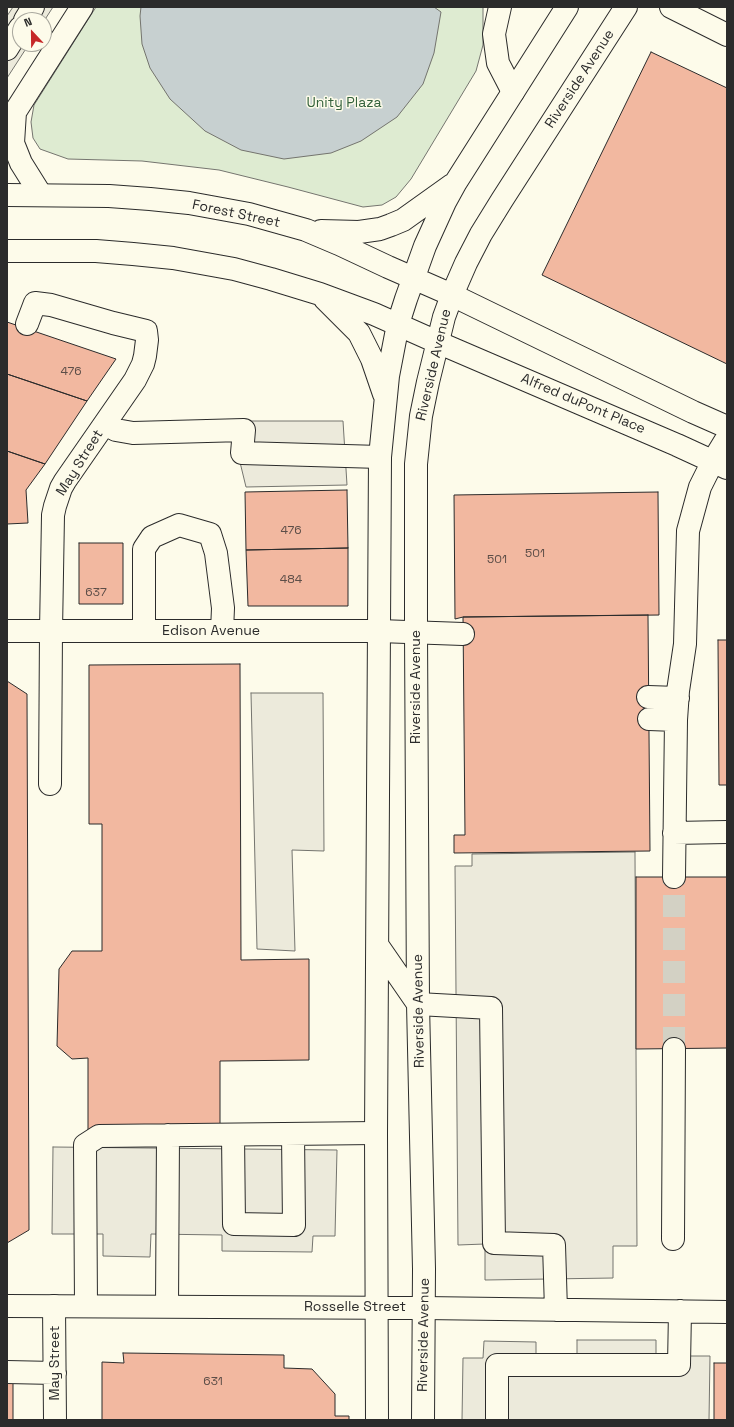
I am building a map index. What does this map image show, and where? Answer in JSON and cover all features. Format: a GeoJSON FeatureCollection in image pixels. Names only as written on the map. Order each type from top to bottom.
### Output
{"type":"FeatureCollection","features":[{"type":"Feature","properties":{"kind":"main road"},"geometry":{"type":"LineString","coordinates":[[41,195],[21,163],[12,142],[11,117],[82,7]]}},
{"type":"Feature","properties":{"kind":"main road"},"geometry":{"type":"LineString","coordinates":[[500,7],[494,34],[498,63],[513,92]]}},
{"type":"Feature","properties":{"kind":"main road"},"geometry":{"type":"LineString","coordinates":[[377,1420],[376,1133],[380,457],[385,396],[398,324],[413,278],[436,222],[456,182],[566,7]]}},
{"type":"Feature","properties":{"kind":"main road","name":"Riverside Avenue"},"geometry":{"type":"LineString","coordinates":[[423,1420],[424,1308],[418,1004],[416,480],[417,449],[424,398],[437,342],[452,295],[466,263],[494,214],[626,7]]}},
{"type":"Feature","properties":{"kind":"main road"},"geometry":{"type":"LineString","coordinates":[[671,7],[727,35]]}},
{"type":"Feature","properties":{"kind":"main road"},"geometry":{"type":"LineString","coordinates":[[306,230],[359,232],[380,229],[403,220],[456,182]]}},
{"type":"Feature","properties":{"kind":"main road","name":"Forest Street"},"geometry":{"type":"LineString","coordinates":[[7,195],[116,196],[189,203],[249,214],[306,230],[452,295]]}},
{"type":"Feature","properties":{"kind":"main road"},"geometry":{"type":"LineString","coordinates":[[7,251],[96,251],[133,254],[173,258],[254,274],[320,294],[398,324],[437,342]]}},
{"type":"Feature","properties":{"kind":"main road"},"geometry":{"type":"LineString","coordinates":[[320,294],[359,333],[372,359],[385,396]]}},
{"type":"Feature","properties":{"kind":"main road"},"geometry":{"type":"LineString","coordinates":[[452,295],[727,427]]}},
{"type":"Feature","properties":{"kind":"main road","name":"May Street"},"geometry":{"type":"LineString","coordinates":[[27,324],[35,303],[51,305],[113,324],[146,331],[147,340],[145,356],[139,372],[60,488],[54,506],[51,631],[50,784]]}},
{"type":"Feature","properties":{"kind":"main road","name":"Alfred duPont Place"},"geometry":{"type":"LineString","coordinates":[[437,342],[720,464]]}},
{"type":"Feature","properties":{"kind":"main road"},"geometry":{"type":"LineString","coordinates":[[105,424],[116,430],[133,433],[244,430],[242,452],[380,457]]}},
{"type":"Feature","properties":{"kind":"main road"},"geometry":{"type":"LineString","coordinates":[[674,877],[676,720],[685,644],[688,531],[700,487],[720,464],[727,438]]}},
{"type":"Feature","properties":{"kind":"main road"},"geometry":{"type":"LineString","coordinates":[[144,630],[144,548],[152,537],[179,525],[210,534],[216,553],[223,608],[222,631]]}},
{"type":"Feature","properties":{"kind":"main road","name":"Edison Avenue"},"geometry":{"type":"LineString","coordinates":[[7,631],[379,631],[463,634]]}},
{"type":"Feature","properties":{"kind":"main road"},"geometry":{"type":"LineString","coordinates":[[648,697],[678,698]]}},
{"type":"Feature","properties":{"kind":"main road"},"geometry":{"type":"LineString","coordinates":[[649,719],[676,720]]}},
{"type":"Feature","properties":{"kind":"main road"},"geometry":{"type":"LineString","coordinates":[[674,833],[727,832]]}},
{"type":"Feature","properties":{"kind":"main road"},"geometry":{"type":"LineString","coordinates":[[378,946],[418,1004],[491,1008],[494,1243],[554,1245],[556,1310]]}},
{"type":"Feature","properties":{"kind":"main road"},"geometry":{"type":"LineString","coordinates":[[673,1238],[674,1049]]}},
{"type":"Feature","properties":{"kind":"main road"},"geometry":{"type":"LineString","coordinates":[[86,1306],[85,1146],[99,1136],[376,1133]]}},
{"type":"Feature","properties":{"kind":"main road"},"geometry":{"type":"LineString","coordinates":[[233,1135],[234,1224],[294,1225],[293,1134]]}},
{"type":"Feature","properties":{"kind":"main road"},"geometry":{"type":"LineString","coordinates":[[166,1306],[168,1135]]}},
{"type":"Feature","properties":{"kind":"main road","name":"Rosselle Street"},"geometry":{"type":"LineString","coordinates":[[7,1306],[424,1308],[727,1312]]}},
{"type":"Feature","properties":{"kind":"main road","name":"May Street"},"geometry":{"type":"LineString","coordinates":[[54,1306],[55,1420]]}},
{"type":"Feature","properties":{"kind":"main road"},"geometry":{"type":"LineString","coordinates":[[497,1420],[497,1365],[679,1364],[680,1311]]}},
{"type":"Feature","properties":{"kind":"main road"},"geometry":{"type":"LineString","coordinates":[[7,1372],[55,1373]]}},
{"type":"Feature","properties":{"kind":"green space","name":"Unity Plaza"},"geometry":{"type":"Polygon","coordinates":[[[96,7],[483,7],[483,45],[476,71],[411,179],[396,197],[382,205],[363,207],[219,170],[142,161],[68,159],[40,149],[33,138],[31,122],[34,105],[96,7]]]}},
{"type":"Feature","properties":{"kind":"shaded area"},"geometry":{"type":"Polygon","coordinates":[[[13,7],[53,7],[50,12],[12,12],[12,52],[24,52],[7,78],[7,16],[13,7]]]}},
{"type":"Feature","properties":{"kind":"shaded area"},"geometry":{"type":"Polygon","coordinates":[[[141,7],[434,7],[441,12],[434,53],[423,84],[397,117],[361,141],[331,153],[284,159],[241,150],[205,131],[170,99],[150,68],[142,44],[140,16],[141,7]]]}},
{"type":"Feature","properties":{"kind":"shaded area"},"geometry":{"type":"Polygon","coordinates":[[[230,421],[343,421],[347,485],[246,487],[230,421]]]}},
{"type":"Feature","properties":{"kind":"shaded area"},"geometry":{"type":"Polygon","coordinates":[[[251,693],[323,693],[324,851],[292,850],[295,951],[257,949],[251,693]]]}},
{"type":"Feature","properties":{"kind":"shaded area"},"geometry":{"type":"Polygon","coordinates":[[[635,852],[637,1246],[613,1246],[613,1278],[485,1280],[485,1244],[458,1245],[455,866],[472,866],[472,854],[635,852]]]}},
{"type":"Feature","properties":{"kind":"shaded area"},"geometry":{"type":"Polygon","coordinates":[[[53,1147],[337,1150],[335,1236],[313,1236],[312,1252],[222,1251],[222,1235],[151,1234],[150,1257],[103,1256],[103,1234],[52,1234],[53,1147]]]}},
{"type":"Feature","properties":{"kind":"shaded area"},"geometry":{"type":"Polygon","coordinates":[[[577,1340],[656,1340],[656,1356],[710,1356],[709,1420],[462,1420],[463,1358],[483,1358],[484,1341],[536,1342],[536,1355],[577,1355],[577,1340]]]}},
{"type":"Feature","properties":{"kind":"building"},"geometry":{"type":"Polygon","coordinates":[[[651,52],[727,88],[727,364],[542,275],[651,52]]]}},
{"type":"Feature","properties":{"kind":"building"},"geometry":{"type":"Polygon","coordinates":[[[7,322],[116,359],[87,401],[7,374],[7,322]]]}},
{"type":"Feature","properties":{"kind":"building"},"geometry":{"type":"Polygon","coordinates":[[[7,374],[87,401],[45,464],[7,451],[7,374]]]}},
{"type":"Feature","properties":{"kind":"building"},"geometry":{"type":"Polygon","coordinates":[[[7,451],[45,464],[26,490],[28,523],[7,524],[7,451]]]}},
{"type":"Feature","properties":{"kind":"building"},"geometry":{"type":"Polygon","coordinates":[[[347,490],[348,548],[246,550],[245,492],[347,490]]]}},
{"type":"Feature","properties":{"kind":"building"},"geometry":{"type":"Polygon","coordinates":[[[658,492],[659,615],[463,617],[455,619],[454,495],[658,492]]]}},
{"type":"Feature","properties":{"kind":"building"},"geometry":{"type":"Polygon","coordinates":[[[79,543],[123,543],[123,604],[79,604],[79,543]]]}},
{"type":"Feature","properties":{"kind":"building"},"geometry":{"type":"Polygon","coordinates":[[[348,548],[348,606],[248,606],[246,550],[348,548]]]}},
{"type":"Feature","properties":{"kind":"building"},"geometry":{"type":"Polygon","coordinates":[[[648,615],[650,851],[454,853],[454,835],[465,835],[463,617],[648,615]]]}},
{"type":"Feature","properties":{"kind":"building"},"geometry":{"type":"Polygon","coordinates":[[[718,640],[727,640],[727,785],[719,785],[718,640]]]}},
{"type":"Feature","properties":{"kind":"building"},"geometry":{"type":"Polygon","coordinates":[[[240,664],[241,960],[309,959],[309,1060],[220,1061],[220,1131],[88,1132],[88,1058],[72,1059],[57,1046],[59,969],[72,951],[102,951],[102,824],[89,824],[89,665],[240,664]]]}},
{"type":"Feature","properties":{"kind":"building"},"geometry":{"type":"Polygon","coordinates":[[[7,681],[27,694],[29,1230],[7,1243],[7,681]]]}},
{"type":"Feature","properties":{"kind":"building"},"geometry":{"type":"Polygon","coordinates":[[[636,877],[727,877],[727,1048],[636,1049],[636,877]]]}},
{"type":"Feature","properties":{"kind":"building"},"geometry":{"type":"Polygon","coordinates":[[[123,1353],[284,1355],[284,1368],[312,1369],[335,1394],[335,1416],[349,1416],[349,1420],[102,1420],[102,1362],[124,1363],[123,1353]]]}},
{"type":"Feature","properties":{"kind":"building"},"geometry":{"type":"Polygon","coordinates":[[[714,1363],[727,1363],[727,1420],[714,1420],[714,1363]]]}},
{"type":"Feature","properties":{"kind":"building"},"geometry":{"type":"Polygon","coordinates":[[[7,1377],[13,1377],[13,1420],[7,1420],[7,1377]]]}},
{"type":"Feature","properties":{"kind":"tunnel"},"geometry":{"type":"LineString","coordinates":[[674,877],[674,1049]]}}]}
